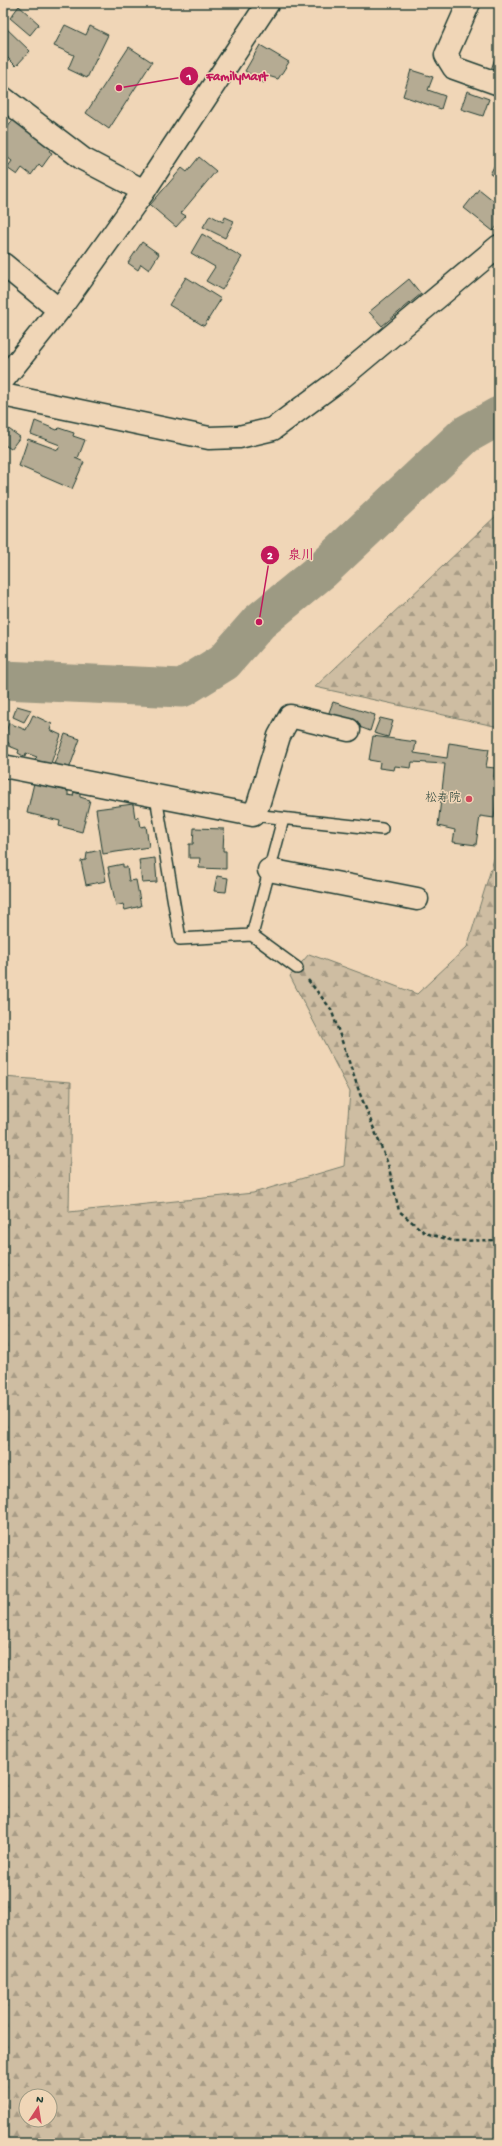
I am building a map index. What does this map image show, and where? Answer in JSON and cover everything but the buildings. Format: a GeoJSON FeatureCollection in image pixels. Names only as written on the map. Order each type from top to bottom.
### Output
{"type":"FeatureCollection","features":[{"type":"Feature","properties":{"kind":"street"},"geometry":{"type":"LineString","coordinates":[[3,380],[59,310],[144,191],[268,3]]}},
{"type":"Feature","properties":{"kind":"street"},"geometry":{"type":"LineString","coordinates":[[469,3],[446,55],[454,68],[499,84]]}},
{"type":"Feature","properties":{"kind":"street"},"geometry":{"type":"LineString","coordinates":[[3,98],[83,159],[144,191]]}},
{"type":"Feature","properties":{"kind":"street"},"geometry":{"type":"LineString","coordinates":[[3,396],[209,438],[238,437],[273,428],[335,383],[499,246]]}},
{"type":"Feature","properties":{"kind":"street"},"geometry":{"type":"LineString","coordinates":[[3,264],[59,310]]}},
{"type":"Feature","properties":{"kind":"street"},"geometry":{"type":"LineString","coordinates":[[3,766],[253,815],[258,805],[279,736],[290,716],[350,730]]}},
{"type":"Feature","properties":{"kind":"street"},"geometry":{"type":"LineString","coordinates":[[269,870],[417,899]]}},
{"type":"Feature","properties":{"kind":"lane"},"geometry":{"type":"LineString","coordinates":[[156,797],[180,939],[252,935],[297,968]]}},
{"type":"Feature","properties":{"kind":"lane"},"geometry":{"type":"LineString","coordinates":[[253,815],[382,829]]}},
{"type":"Feature","properties":{"kind":"lane"},"geometry":{"type":"LineString","coordinates":[[252,935],[283,819]]}},
{"type":"Feature","properties":{"kind":"path"},"geometry":{"type":"LineString","coordinates":[[297,968],[331,1009],[360,1094],[388,1164],[399,1212],[425,1233],[454,1241],[499,1240]]}},
{"type":"Feature","properties":{"kind":"green space"},"geometry":{"type":"Polygon","coordinates":[[[499,513],[499,727],[315,687],[499,513]]]}},
{"type":"Feature","properties":{"kind":"green space"},"geometry":{"type":"Polygon","coordinates":[[[499,843],[499,2143],[3,2143],[3,1077],[71,1082],[69,1212],[253,1193],[344,1166],[350,1092],[290,976],[309,954],[417,994],[467,947],[499,843]]]}},
{"type":"Feature","properties":{"kind":"waterway"},"geometry":{"type":"LineString","coordinates":[[3,680],[182,688],[224,662],[259,622],[321,571],[465,435],[499,416]]}},
{"type":"Feature","properties":{"kind":"place","name":"FamilyMart"},"geometry":{"type":"Point","coordinates":[119,88]}},
{"type":"Feature","properties":{"kind":"place","name":"泉川"},"geometry":{"type":"Point","coordinates":[259,622]}},
{"type":"Feature","properties":{"kind":"place","name":"松寿院"},"geometry":{"type":"Point","coordinates":[469,799]}}]}
